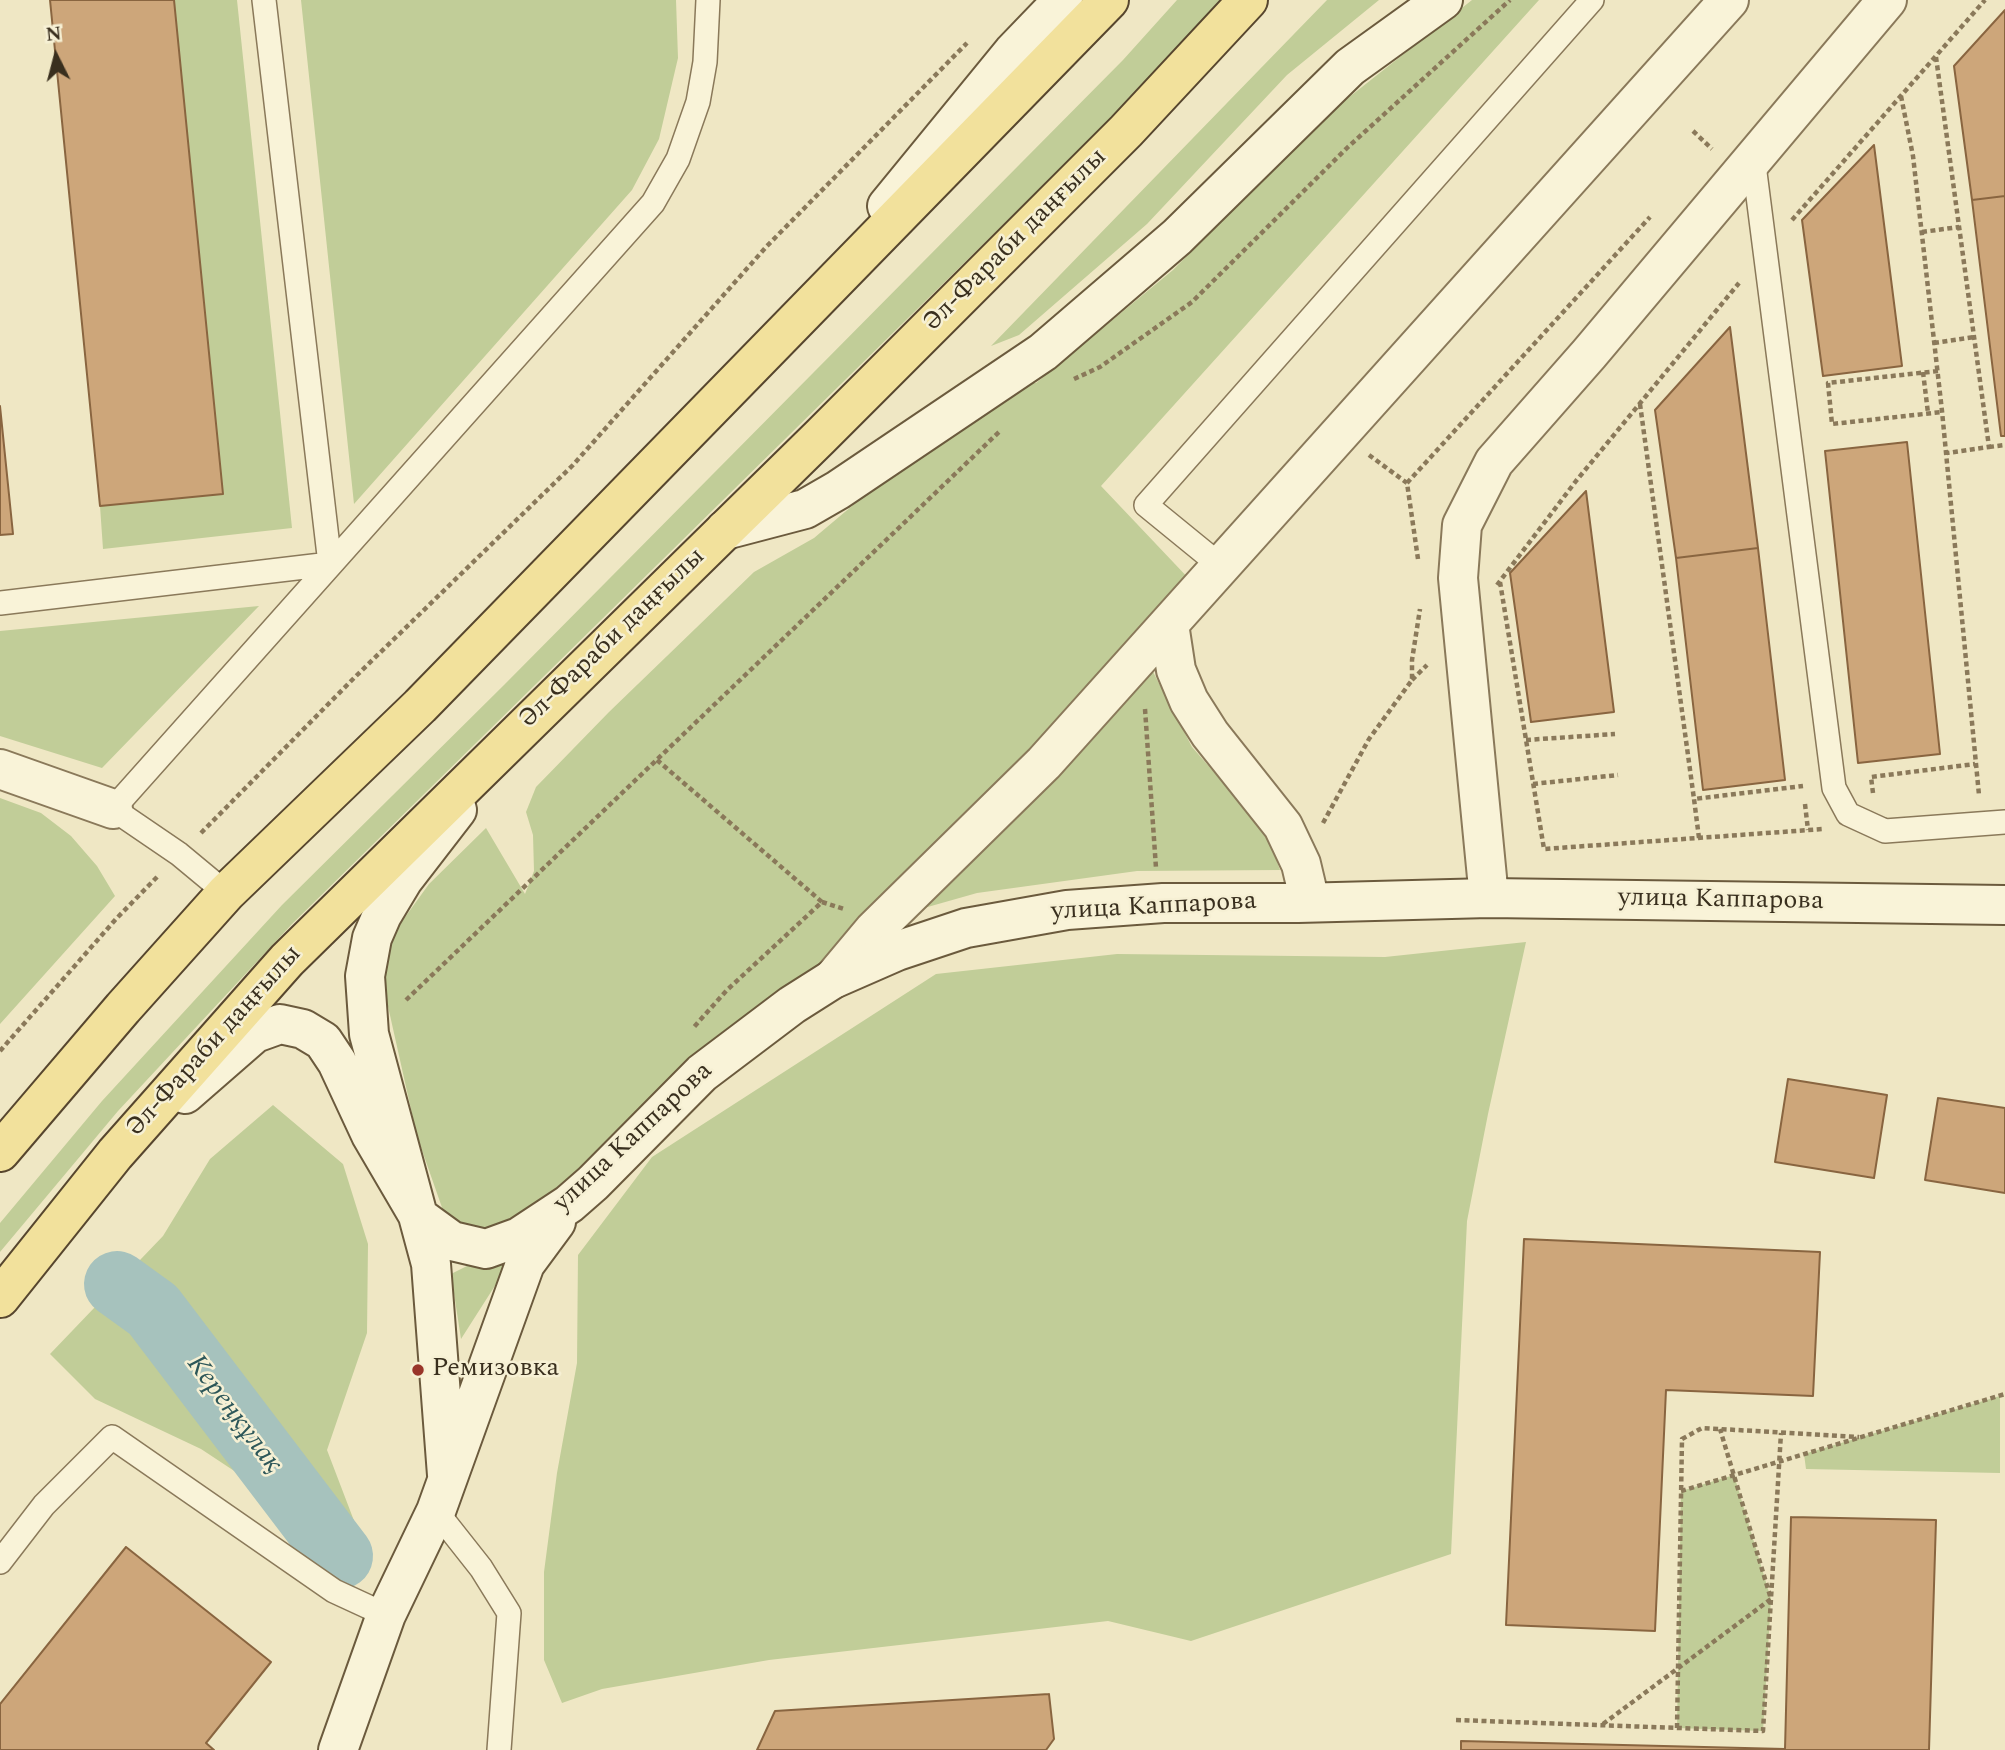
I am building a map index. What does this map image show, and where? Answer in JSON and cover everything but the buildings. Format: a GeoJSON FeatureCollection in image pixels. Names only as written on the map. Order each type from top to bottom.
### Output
{"type":"FeatureCollection","features":[{"type":"Feature","properties":{"kind":"main road"},"geometry":{"type":"LineString","coordinates":[[0,1152],[226,893],[420,706],[1109,0]]}},
{"type":"Feature","properties":{"kind":"main road","name":"Әл-Фараби даңғылы"},"geometry":{"type":"LineString","coordinates":[[0,1298],[114,1154],[287,960],[1116,141],[1248,0]]}},
{"type":"Feature","properties":{"kind":"street"},"geometry":{"type":"LineString","coordinates":[[783,335],[1013,52],[1063,0]]}},
{"type":"Feature","properties":{"kind":"street"},"geometry":{"type":"LineString","coordinates":[[725,530],[805,509],[838,490],[1043,352],[1177,237],[1350,67],[1443,0]]}},
{"type":"Feature","properties":{"kind":"street"},"geometry":{"type":"LineString","coordinates":[[833,979],[874,930],[1044,763],[1729,0]]}},
{"type":"Feature","properties":{"kind":"street"},"geometry":{"type":"LineString","coordinates":[[1489,898],[1458,578],[1462,525],[1494,462],[1589,354],[1887,0]]}},
{"type":"Feature","properties":{"kind":"street"},"geometry":{"type":"LineString","coordinates":[[1169,624],[1176,670],[1189,701],[1210,734],[1283,826],[1301,864],[1310,902]]}},
{"type":"Feature","properties":{"kind":"street"},"geometry":{"type":"LineString","coordinates":[[441,1493],[432,1273],[369,1034],[365,976],[372,937],[403,880],[508,743]]}},
{"type":"Feature","properties":{"kind":"street"},"geometry":{"type":"LineString","coordinates":[[0,769],[113,809]]}},
{"type":"Feature","properties":{"kind":"street","name":"улица Каппарова"},"geometry":{"type":"LineString","coordinates":[[432,1273],[519,1237],[569,1204],[702,1073],[792,1005],[833,979],[897,951],[966,928],[1035,914],[1163,903],[1489,898],[2005,905]]}},
{"type":"Feature","properties":{"kind":"street"},"geometry":{"type":"LineString","coordinates":[[114,1154],[255,1033],[280,1024],[303,1029],[323,1041],[330,1051],[371,1135],[419,1217],[452,1241],[486,1249]]}},
{"type":"Feature","properties":{"kind":"street"},"geometry":{"type":"LineString","coordinates":[[338,1750],[386,1615],[441,1493],[525,1264],[569,1204]]}},
{"type":"Feature","properties":{"kind":"lane"},"geometry":{"type":"LineString","coordinates":[[264,0],[330,564]]}},
{"type":"Feature","properties":{"kind":"lane"},"geometry":{"type":"LineString","coordinates":[[226,893],[179,854],[113,809],[653,203],[678,159],[698,102],[705,62],[708,0]]}},
{"type":"Feature","properties":{"kind":"lane"},"geometry":{"type":"LineString","coordinates":[[1222,567],[1146,505],[1592,0]]}},
{"type":"Feature","properties":{"kind":"lane"},"geometry":{"type":"LineString","coordinates":[[1753,158],[1834,788],[1848,814],[1885,831],[2005,822]]}},
{"type":"Feature","properties":{"kind":"lane"},"geometry":{"type":"LineString","coordinates":[[0,603],[330,564]]}},
{"type":"Feature","properties":{"kind":"lane"},"geometry":{"type":"LineString","coordinates":[[0,1562],[44,1505],[112,1437],[334,1591],[386,1615]]}},
{"type":"Feature","properties":{"kind":"lane"},"geometry":{"type":"LineString","coordinates":[[441,1493],[481,1569],[509,1612],[499,1750]]}},
{"type":"Feature","properties":{"kind":"path"},"geometry":{"type":"LineString","coordinates":[[1066,383],[1100,367],[1192,302],[1348,147],[1510,0]]}},
{"type":"Feature","properties":{"kind":"path"},"geometry":{"type":"LineString","coordinates":[[1301,864],[1369,739],[1412,680],[1463,631],[1576,481],[1765,251],[1985,0]]}},
{"type":"Feature","properties":{"kind":"path"},"geometry":{"type":"LineString","coordinates":[[0,1051],[116,919],[179,854],[355,677],[573,465],[767,246],[971,39]]}},
{"type":"Feature","properties":{"kind":"path"},"geometry":{"type":"LineString","coordinates":[[1936,56],[1989,447]]}},
{"type":"Feature","properties":{"kind":"path"},"geometry":{"type":"LineString","coordinates":[[1901,96],[1913,156],[1938,371],[1980,802]]}},
{"type":"Feature","properties":{"kind":"path"},"geometry":{"type":"LineString","coordinates":[[1693,131],[1713,148],[1704,158]]}},
{"type":"Feature","properties":{"kind":"path"},"geometry":{"type":"LineString","coordinates":[[1407,483],[1658,208]]}},
{"type":"Feature","properties":{"kind":"path"},"geometry":{"type":"LineString","coordinates":[[1922,232],[1959,227]]}},
{"type":"Feature","properties":{"kind":"path"},"geometry":{"type":"LineString","coordinates":[[1934,343],[1974,337]]}},
{"type":"Feature","properties":{"kind":"path"},"geometry":{"type":"LineString","coordinates":[[1938,371],[1828,383],[1832,424],[1942,411]]}},
{"type":"Feature","properties":{"kind":"path"},"geometry":{"type":"LineString","coordinates":[[1923,372],[1928,413]]}},
{"type":"Feature","properties":{"kind":"path"},"geometry":{"type":"LineString","coordinates":[[1640,403],[1699,838]]}},
{"type":"Feature","properties":{"kind":"path"},"geometry":{"type":"LineString","coordinates":[[405,1001],[1003,428]]}},
{"type":"Feature","properties":{"kind":"path"},"geometry":{"type":"LineString","coordinates":[[1340,434],[1407,483],[1419,564]]}},
{"type":"Feature","properties":{"kind":"path"},"geometry":{"type":"LineString","coordinates":[[1947,453],[2005,445]]}},
{"type":"Feature","properties":{"kind":"path"},"geometry":{"type":"LineString","coordinates":[[1500,581],[1544,849],[1872,826],[1884,811],[1874,802],[1871,778],[1975,764]]}},
{"type":"Feature","properties":{"kind":"path"},"geometry":{"type":"LineString","coordinates":[[1412,680],[1412,660],[1421,605]]}},
{"type":"Feature","properties":{"kind":"path"},"geometry":{"type":"LineString","coordinates":[[1140,655],[1156,869]]}},
{"type":"Feature","properties":{"kind":"path"},"geometry":{"type":"LineString","coordinates":[[1526,740],[1615,734]]}},
{"type":"Feature","properties":{"kind":"path"},"geometry":{"type":"LineString","coordinates":[[657,760],[822,902],[727,990],[691,1031]]}},
{"type":"Feature","properties":{"kind":"path"},"geometry":{"type":"LineString","coordinates":[[1533,783],[1618,775]]}},
{"type":"Feature","properties":{"kind":"path"},"geometry":{"type":"LineString","coordinates":[[1694,799],[1803,786]]}},
{"type":"Feature","properties":{"kind":"path"},"geometry":{"type":"LineString","coordinates":[[1681,1490],[2005,1394]]}},
{"type":"Feature","properties":{"kind":"path"},"geometry":{"type":"LineString","coordinates":[[1677,1728],[1682,1439],[1702,1428],[1859,1437]]}},
{"type":"Feature","properties":{"kind":"path"},"geometry":{"type":"LineString","coordinates":[[1720,1429],[1771,1599]]}},
{"type":"Feature","properties":{"kind":"path"},"geometry":{"type":"LineString","coordinates":[[1455,1720],[1763,1731],[1782,1433]]}},
{"type":"Feature","properties":{"kind":"path"},"geometry":{"type":"LineString","coordinates":[[1601,1726],[1771,1599]]}},
{"type":"Feature","properties":{"kind":"green space"},"geometry":{"type":"Polygon","coordinates":[[[174,0],[237,0],[292,528],[103,549],[100,506],[223,493],[174,0]]]}},
{"type":"Feature","properties":{"kind":"green space"},"geometry":{"type":"Polygon","coordinates":[[[301,0],[676,0],[678,58],[659,139],[632,190],[354,504],[301,0]]]}},
{"type":"Feature","properties":{"kind":"green space"},"geometry":{"type":"Polygon","coordinates":[[[1177,0],[1221,0],[1146,84],[292,924],[118,1111],[0,1252],[0,1223],[102,1101],[282,905],[504,685],[1123,60],[1177,0]]]}},
{"type":"Feature","properties":{"kind":"green space"},"geometry":{"type":"Polygon","coordinates":[[[1327,0],[1379,0],[1287,75],[1147,224],[1019,335],[991,346],[1327,0]]]}},
{"type":"Feature","properties":{"kind":"green space"},"geometry":{"type":"Polygon","coordinates":[[[1472,0],[1539,0],[1101,486],[1192,582],[1044,763],[519,1237],[479,1230],[446,1219],[417,1136],[383,984],[382,949],[429,884],[486,828],[525,894],[534,871],[533,835],[526,812],[536,787],[609,712],[754,572],[814,538],[998,383],[1036,383],[1173,270],[1324,117],[1472,0]]]}},
{"type":"Feature","properties":{"kind":"green space"},"geometry":{"type":"Polygon","coordinates":[[[259,606],[102,768],[0,736],[0,631],[259,606]]]}},
{"type":"Feature","properties":{"kind":"green space"},"geometry":{"type":"Polygon","coordinates":[[[1150,666],[1192,747],[1267,833],[1280,870],[1137,871],[977,893],[903,914],[1150,666]]]}},
{"type":"Feature","properties":{"kind":"green space"},"geometry":{"type":"Polygon","coordinates":[[[0,798],[41,813],[71,836],[97,866],[115,896],[0,1024],[0,798]]]}},
{"type":"Feature","properties":{"kind":"green space"},"geometry":{"type":"Polygon","coordinates":[[[1526,942],[1467,1221],[1451,1554],[1191,1641],[1108,1621],[769,1660],[602,1689],[562,1703],[544,1660],[544,1572],[557,1473],[577,1363],[578,1255],[652,1157],[936,974],[1117,954],[1385,957],[1526,942]]]}},
{"type":"Feature","properties":{"kind":"green space"},"geometry":{"type":"Polygon","coordinates":[[[273,1105],[343,1164],[368,1244],[367,1333],[327,1450],[369,1560],[201,1449],[95,1399],[50,1354],[163,1236],[210,1159],[273,1105]]]}},
{"type":"Feature","properties":{"kind":"green space"},"geometry":{"type":"Polygon","coordinates":[[[510,1257],[461,1339],[451,1274],[479,1260],[510,1257]]]}},
{"type":"Feature","properties":{"kind":"green space"},"geometry":{"type":"Polygon","coordinates":[[[2000,1396],[2000,1473],[1806,1469],[1804,1454],[2000,1396]]]}},
{"type":"Feature","properties":{"kind":"green space"},"geometry":{"type":"Polygon","coordinates":[[[1734,1475],[1771,1599],[1763,1731],[1677,1728],[1681,1491],[1734,1475]]]}},
{"type":"Feature","properties":{"kind":"waterway","name":"Кереңқұлақ"},"geometry":{"type":"LineString","coordinates":[[117,1284],[153,1310],[340,1556]]}},
{"type":"Feature","properties":{"kind":"place","name":"Ремизовка"},"geometry":{"type":"Point","coordinates":[418,1370]}}]}
